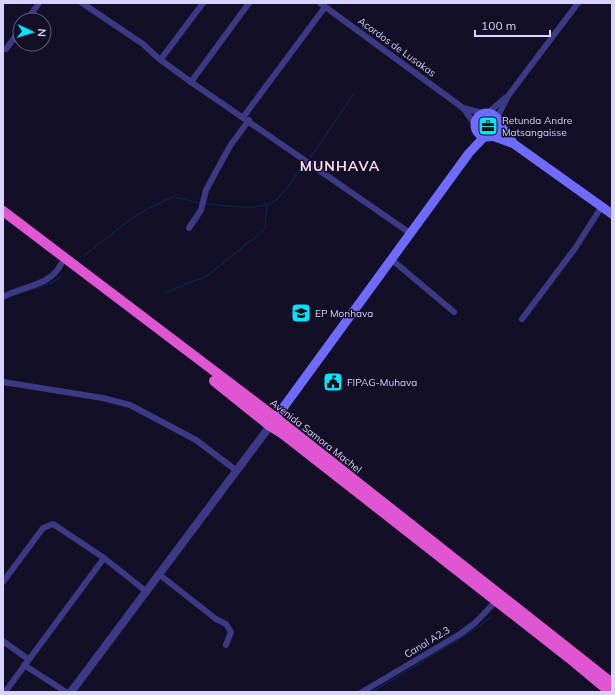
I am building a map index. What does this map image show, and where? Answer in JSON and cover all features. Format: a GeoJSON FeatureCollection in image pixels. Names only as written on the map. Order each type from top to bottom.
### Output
{"type":"FeatureCollection","features":[{"type":"Feature","properties":{"kind":"highway","name":"Avenida Samora Machel"},"geometry":{"type":"LineString","coordinates":[[3,211],[273,422],[612,683]]}},
{"type":"Feature","properties":{"kind":"highway","name":"Avenida Samora Machel"},"geometry":{"type":"LineString","coordinates":[[3,219],[217,383],[273,422],[283,434],[610,692]]}},
{"type":"Feature","properties":{"kind":"main road"},"geometry":{"type":"LineString","coordinates":[[469,153],[477,117],[486,112],[498,121],[514,144]]}},
{"type":"Feature","properties":{"kind":"main road"},"geometry":{"type":"LineString","coordinates":[[273,422],[469,153],[488,136],[497,131],[498,121]]}},
{"type":"Feature","properties":{"kind":"main road"},"geometry":{"type":"LineString","coordinates":[[474,125],[479,134],[514,144],[612,214]]}},
{"type":"Feature","properties":{"kind":"street"},"geometry":{"type":"LineString","coordinates":[[33,12],[39,3]]}},
{"type":"Feature","properties":{"kind":"street"},"geometry":{"type":"LineString","coordinates":[[82,3],[143,44],[191,82],[246,118],[410,233]]}},
{"type":"Feature","properties":{"kind":"street"},"geometry":{"type":"LineString","coordinates":[[161,59],[203,3]]}},
{"type":"Feature","properties":{"kind":"street"},"geometry":{"type":"LineString","coordinates":[[191,82],[250,3]]}},
{"type":"Feature","properties":{"kind":"street","name":"Acordos de Lusakas"},"geometry":{"type":"LineString","coordinates":[[320,3],[463,108]]}},
{"type":"Feature","properties":{"kind":"street"},"geometry":{"type":"LineString","coordinates":[[498,121],[508,96],[578,3]]}},
{"type":"Feature","properties":{"kind":"street"},"geometry":{"type":"LineString","coordinates":[[189,228],[201,210],[206,190],[246,118],[325,7]]}},
{"type":"Feature","properties":{"kind":"street"},"geometry":{"type":"LineString","coordinates":[[6,49],[12,41]]}},
{"type":"Feature","properties":{"kind":"street"},"geometry":{"type":"LineString","coordinates":[[463,108],[486,112],[508,96]]}},
{"type":"Feature","properties":{"kind":"street"},"geometry":{"type":"LineString","coordinates":[[463,108],[474,125]]}},
{"type":"Feature","properties":{"kind":"street"},"geometry":{"type":"LineString","coordinates":[[522,319],[576,247],[602,206]]}},
{"type":"Feature","properties":{"kind":"street"},"geometry":{"type":"LineString","coordinates":[[391,259],[454,312]]}},
{"type":"Feature","properties":{"kind":"street"},"geometry":{"type":"LineString","coordinates":[[3,297],[39,284],[58,271],[61,264]]}},
{"type":"Feature","properties":{"kind":"street"},"geometry":{"type":"LineString","coordinates":[[3,382],[104,398],[130,405],[196,440],[237,471]]}},
{"type":"Feature","properties":{"kind":"street"},"geometry":{"type":"LineString","coordinates":[[72,692],[273,422]]}},
{"type":"Feature","properties":{"kind":"street"},"geometry":{"type":"LineString","coordinates":[[3,582],[43,528],[53,524],[104,558],[147,592]]}},
{"type":"Feature","properties":{"kind":"street"},"geometry":{"type":"LineString","coordinates":[[5,692],[104,558]]}},
{"type":"Feature","properties":{"kind":"street"},"geometry":{"type":"LineString","coordinates":[[160,575],[216,619],[226,624],[231,632],[226,645]]}},
{"type":"Feature","properties":{"kind":"street","name":"Canal A2.3"},"geometry":{"type":"LineString","coordinates":[[362,692],[460,634],[475,623],[496,601]]}},
{"type":"Feature","properties":{"kind":"street"},"geometry":{"type":"LineString","coordinates":[[3,641],[26,662],[66,692]]}},
{"type":"Feature","properties":{"kind":"waterway"},"geometry":{"type":"LineString","coordinates":[[310,158],[353,95]]}},
{"type":"Feature","properties":{"kind":"waterway"},"geometry":{"type":"LineString","coordinates":[[204,203],[242,207],[270,204],[284,192],[304,163]]}},
{"type":"Feature","properties":{"kind":"waterway"},"geometry":{"type":"LineString","coordinates":[[85,255],[132,218],[153,206],[173,197],[200,203]]}},
{"type":"Feature","properties":{"kind":"waterway"},"geometry":{"type":"LineString","coordinates":[[166,292],[207,276],[265,229],[267,205]]}},
{"type":"Feature","properties":{"kind":"waterway"},"geometry":{"type":"LineString","coordinates":[[6,298],[49,284],[62,277]]}},
{"type":"Feature","properties":{"kind":"waterway"},"geometry":{"type":"LineString","coordinates":[[372,692],[472,631],[491,617]]}},
{"type":"Feature","properties":{"kind":"place","name":"Retunda Andre Matsangaisse"},"geometry":{"type":"Point","coordinates":[488,126]}},
{"type":"Feature","properties":{"kind":"place","name":"EP Monhava"},"geometry":{"type":"Point","coordinates":[301,313]}},
{"type":"Feature","properties":{"kind":"place","name":"FIPAG-Muhava"},"geometry":{"type":"Point","coordinates":[333,382]}},
{"type":"Feature","properties":{"kind":"district","name":"MUNHAVA"},"geometry":{"type":"Point","coordinates":[340,166]}}]}
